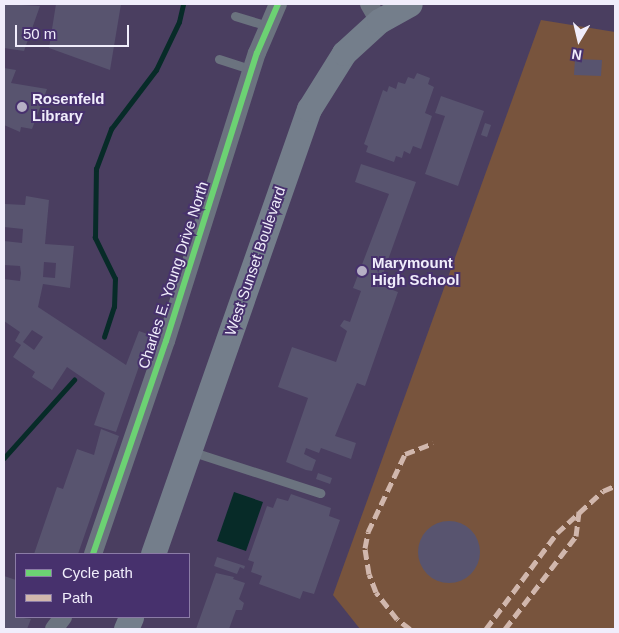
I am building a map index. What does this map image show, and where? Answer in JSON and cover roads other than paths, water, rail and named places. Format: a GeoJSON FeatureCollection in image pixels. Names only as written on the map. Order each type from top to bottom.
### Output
{"type":"FeatureCollection","features":[{"type":"Feature","properties":{"kind":"main road","name":"West Sunset Boulevard"},"geometry":{"type":"LineString","coordinates":[[153,553],[309,108],[344,52],[374,12],[407,4]]}},
{"type":"Feature","properties":{"kind":"street","name":"Charles E. Young Drive North"},"geometry":{"type":"LineString","coordinates":[[93,553],[166,340],[252,70],[278,4]]}},
{"type":"Feature","properties":{"kind":"street"},"geometry":{"type":"LineString","coordinates":[[54,629],[62,618]]}},
{"type":"Feature","properties":{"kind":"lane"},"geometry":{"type":"LineString","coordinates":[[235,16],[270,27]]}},
{"type":"Feature","properties":{"kind":"lane"},"geometry":{"type":"LineString","coordinates":[[219,59],[252,70]]}},
{"type":"Feature","properties":{"kind":"lane"},"geometry":{"type":"LineString","coordinates":[[190,451],[320,492]]}},
{"type":"Feature","properties":{"kind":"waterway"},"geometry":{"type":"LineString","coordinates":[[104,337],[114,307],[115,279],[95,238],[96,169],[111,129],[156,70],[179,22],[183,4]]}},
{"type":"Feature","properties":{"kind":"waterway"},"geometry":{"type":"LineString","coordinates":[[4,458],[74,380]]}},
{"type":"Feature","properties":{"kind":"place","name":"Rosenfeld Library"},"geometry":{"type":"Point","coordinates":[22,107]}},
{"type":"Feature","properties":{"kind":"place","name":"Marymount High School"},"geometry":{"type":"Point","coordinates":[362,271]}}]}
